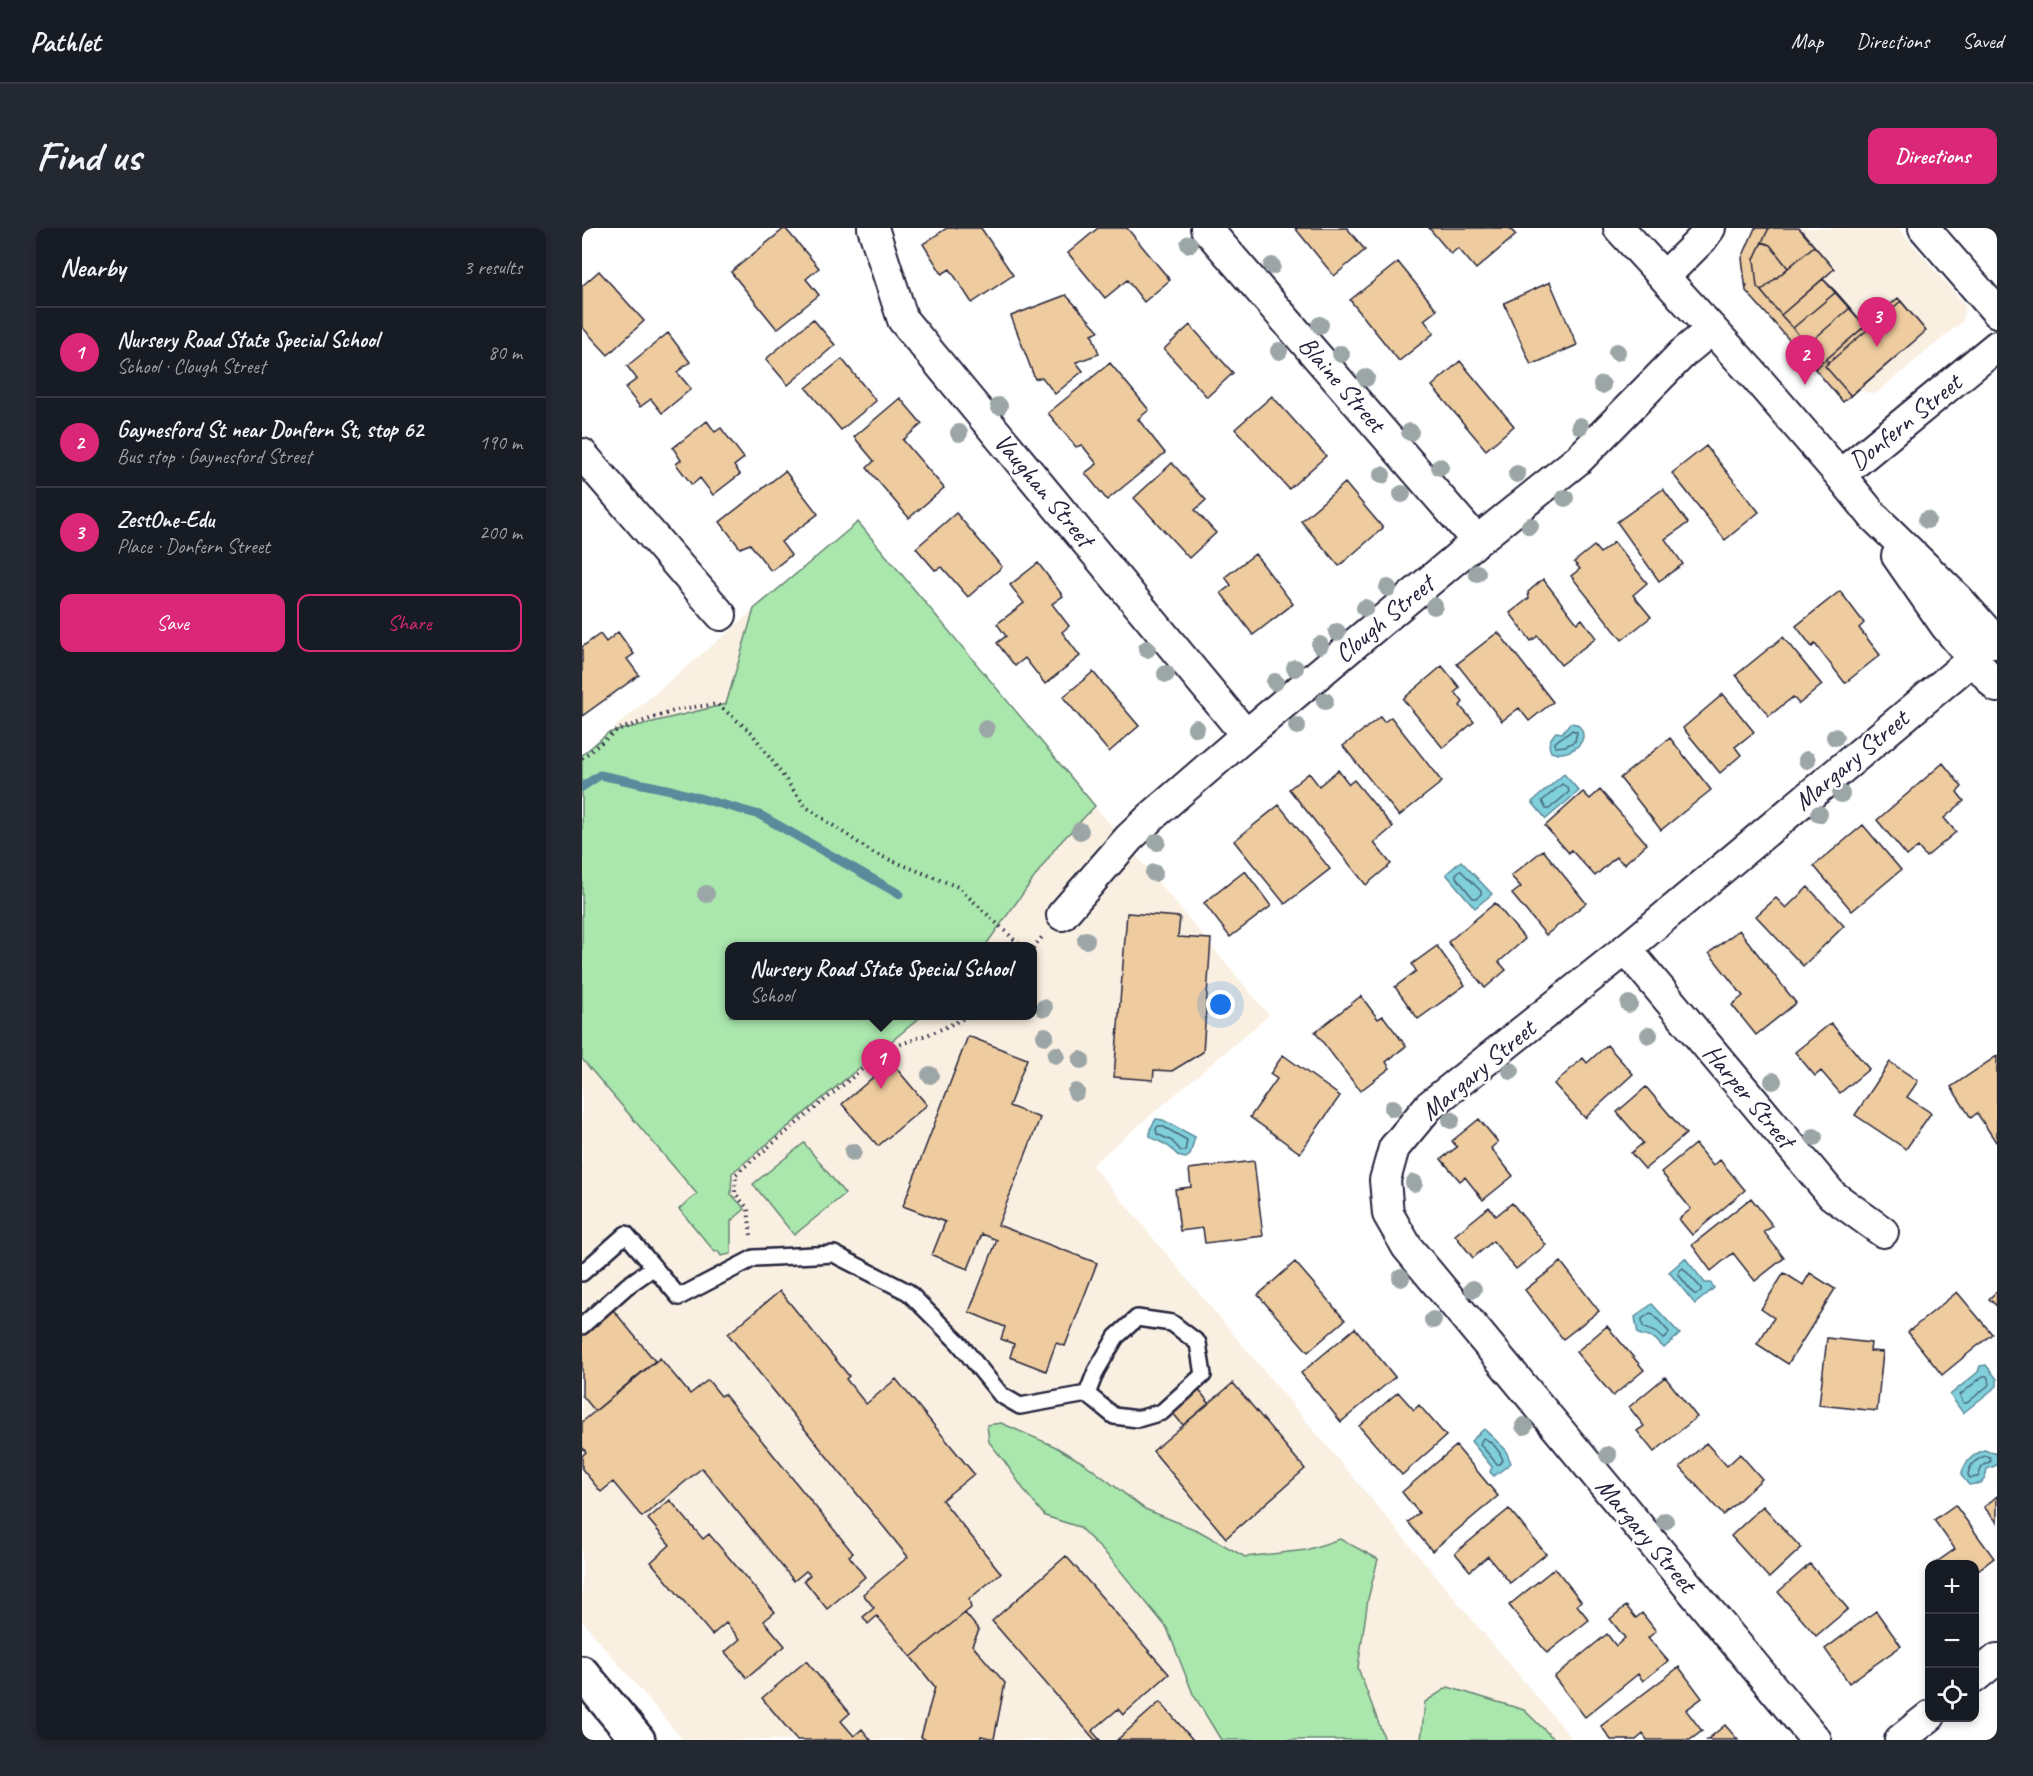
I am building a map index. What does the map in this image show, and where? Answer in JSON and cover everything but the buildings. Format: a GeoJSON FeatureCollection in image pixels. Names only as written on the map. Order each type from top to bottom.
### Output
{"type":"FeatureCollection","features":[{"type":"Feature","properties":{"kind":"main road"},"geometry":{"type":"LineString","coordinates":[[582,1673],[638,1740]]}},
{"type":"Feature","properties":{"kind":"street","name":"Vaughan Street"},"geometry":{"type":"LineString","coordinates":[[873,228],[903,320],[1246,735]]}},
{"type":"Feature","properties":{"kind":"street","name":"Blaine Street"},"geometry":{"type":"LineString","coordinates":[[1206,228],[1477,540]]}},
{"type":"Feature","properties":{"kind":"street"},"geometry":{"type":"LineString","coordinates":[[1619,228],[1712,329],[1840,475],[1874,517],[1922,595],[1985,651],[1997,687]]}},
{"type":"Feature","properties":{"kind":"street"},"geometry":{"type":"LineString","coordinates":[[1664,277],[1710,228]]}},
{"type":"Feature","properties":{"kind":"street"},"geometry":{"type":"LineString","coordinates":[[1924,228],[1997,312]]}},
{"type":"Feature","properties":{"kind":"street","name":"Clough Street"},"geometry":{"type":"LineString","coordinates":[[1062,915],[1129,838],[1246,735],[1477,540],[1579,459],[1683,353],[1712,329]]}},
{"type":"Feature","properties":{"kind":"street","name":"Donfern Street"},"geometry":{"type":"LineString","coordinates":[[1840,475],[1997,346]]}},
{"type":"Feature","properties":{"kind":"street"},"geometry":{"type":"LineString","coordinates":[[582,454],[721,615]]}},
{"type":"Feature","properties":{"kind":"street","name":"Margary Street"},"geometry":{"type":"LineString","coordinates":[[1816,1740],[1407,1247],[1388,1214],[1385,1180],[1394,1148],[1429,1106],[1626,949],[1985,651]]}},
{"type":"Feature","properties":{"kind":"street","name":"Harper Street"},"geometry":{"type":"LineString","coordinates":[[1626,949],[1832,1195],[1883,1232]]}},
{"type":"Feature","properties":{"kind":"street"},"geometry":{"type":"LineString","coordinates":[[1979,1674],[1997,1659]]}},
{"type":"Feature","properties":{"kind":"street"},"geometry":{"type":"LineString","coordinates":[[1900,1740],[1925,1719]]}},
{"type":"Feature","properties":{"kind":"lane"},"geometry":{"type":"LineString","coordinates":[[582,1273],[626,1234],[679,1297],[754,1258],[834,1254],[908,1292],[959,1343],[1001,1395],[1020,1406],[1087,1394],[1114,1416],[1138,1419],[1162,1412],[1203,1375],[1198,1343],[1172,1323],[1137,1318],[1116,1337],[1096,1371],[1087,1394]]}},
{"type":"Feature","properties":{"kind":"lane"},"geometry":{"type":"LineString","coordinates":[[582,1326],[627,1286],[654,1267]]}},
{"type":"Feature","properties":{"kind":"path"},"geometry":{"type":"LineString","coordinates":[[582,758],[617,730],[680,709],[717,704],[751,732],[805,806],[873,854],[958,887],[1017,942]]}},
{"type":"Feature","properties":{"kind":"path"},"geometry":{"type":"LineString","coordinates":[[754,1258],[748,1209],[735,1193],[736,1174],[885,1050],[960,1020]]}},
{"type":"Feature","properties":{"kind":"shaded area"},"geometry":{"type":"Polygon","coordinates":[[[1769,228],[1899,228],[1965,305],[1963,321],[1875,394],[1843,387],[1757,287],[1769,228]]]}},
{"type":"Feature","properties":{"kind":"shaded area"},"geometry":{"type":"Polygon","coordinates":[[[858,522],[1269,1015],[1092,1165],[1573,1740],[683,1740],[582,1621],[582,755],[858,522]]]}},
{"type":"Feature","properties":{"kind":"green space"},"geometry":{"type":"Polygon","coordinates":[[[858,522],[1095,806],[1057,846],[988,942],[725,942],[725,1020],[917,1020],[732,1173],[731,1194],[745,1209],[731,1221],[731,1254],[721,1256],[718,1251],[715,1252],[679,1209],[697,1194],[582,1059],[582,755],[608,733],[726,704],[754,609],[858,522]]]}},
{"type":"Feature","properties":{"kind":"green space"},"geometry":{"type":"Polygon","coordinates":[[[804,1143],[845,1194],[794,1235],[753,1184],[804,1143]]]}},
{"type":"Feature","properties":{"kind":"green space"},"geometry":{"type":"Polygon","coordinates":[[[1001,1423],[1054,1446],[1085,1464],[1145,1509],[1199,1531],[1245,1557],[1306,1550],[1340,1539],[1378,1559],[1368,1599],[1358,1668],[1385,1740],[1221,1740],[1193,1694],[1167,1628],[1110,1558],[1079,1527],[1045,1516],[989,1442],[987,1425],[1001,1423]]]}},
{"type":"Feature","properties":{"kind":"green space"},"geometry":{"type":"Polygon","coordinates":[[[1448,1687],[1524,1710],[1555,1740],[1421,1740],[1425,1702],[1448,1687]]]}},
{"type":"Feature","properties":{"kind":"water"},"geometry":{"type":"Polygon","coordinates":[[[1570,723],[1577,724],[1582,730],[1581,742],[1577,747],[1565,753],[1551,752],[1549,744],[1552,737],[1556,732],[1562,733],[1570,723]]]}},
{"type":"Feature","properties":{"kind":"water"},"geometry":{"type":"Polygon","coordinates":[[[1564,774],[1579,791],[1546,819],[1532,802],[1564,774]]]}},
{"type":"Feature","properties":{"kind":"water"},"geometry":{"type":"Polygon","coordinates":[[[1461,861],[1492,894],[1475,908],[1446,874],[1461,861]]]}},
{"type":"Feature","properties":{"kind":"water"},"geometry":{"type":"Polygon","coordinates":[[[1156,1119],[1163,1120],[1195,1137],[1190,1155],[1186,1158],[1180,1157],[1167,1145],[1150,1136],[1150,1129],[1156,1119]]]}},
{"type":"Feature","properties":{"kind":"water"},"geometry":{"type":"Polygon","coordinates":[[[1685,1258],[1705,1283],[1711,1283],[1714,1288],[1695,1304],[1669,1272],[1685,1258]]]}},
{"type":"Feature","properties":{"kind":"water"},"geometry":{"type":"Polygon","coordinates":[[[1652,1304],[1680,1334],[1664,1348],[1655,1339],[1638,1334],[1635,1317],[1652,1304]]]}},
{"type":"Feature","properties":{"kind":"water"},"geometry":{"type":"Polygon","coordinates":[[[1986,1365],[1997,1379],[1997,1386],[1963,1413],[1950,1395],[1978,1372],[1980,1366],[1986,1365]]]}},
{"type":"Feature","properties":{"kind":"water"},"geometry":{"type":"Polygon","coordinates":[[[1484,1429],[1505,1449],[1511,1463],[1494,1476],[1490,1472],[1492,1467],[1471,1441],[1484,1429]]]}},
{"type":"Feature","properties":{"kind":"water"},"geometry":{"type":"Polygon","coordinates":[[[1984,1450],[1997,1454],[1997,1465],[1987,1469],[1981,1483],[1969,1485],[1961,1475],[1963,1470],[1976,1454],[1984,1450]]]}},
{"type":"Feature","properties":{"kind":"waterway"},"geometry":{"type":"LineString","coordinates":[[582,787],[600,775],[671,790],[760,815],[899,894]]}},
{"type":"Feature","properties":{"kind":"place","name":"ZestOne-Edu"},"geometry":{"type":"Point","coordinates":[1877,347]}},
{"type":"Feature","properties":{"kind":"place","name":"Gaynesford St near Donfern St, stop 62"},"geometry":{"type":"Point","coordinates":[1805,385]}},
{"type":"Feature","properties":{"kind":"place","name":"Nursery Road State Special School"},"geometry":{"type":"Point","coordinates":[881,1089]}}]}
